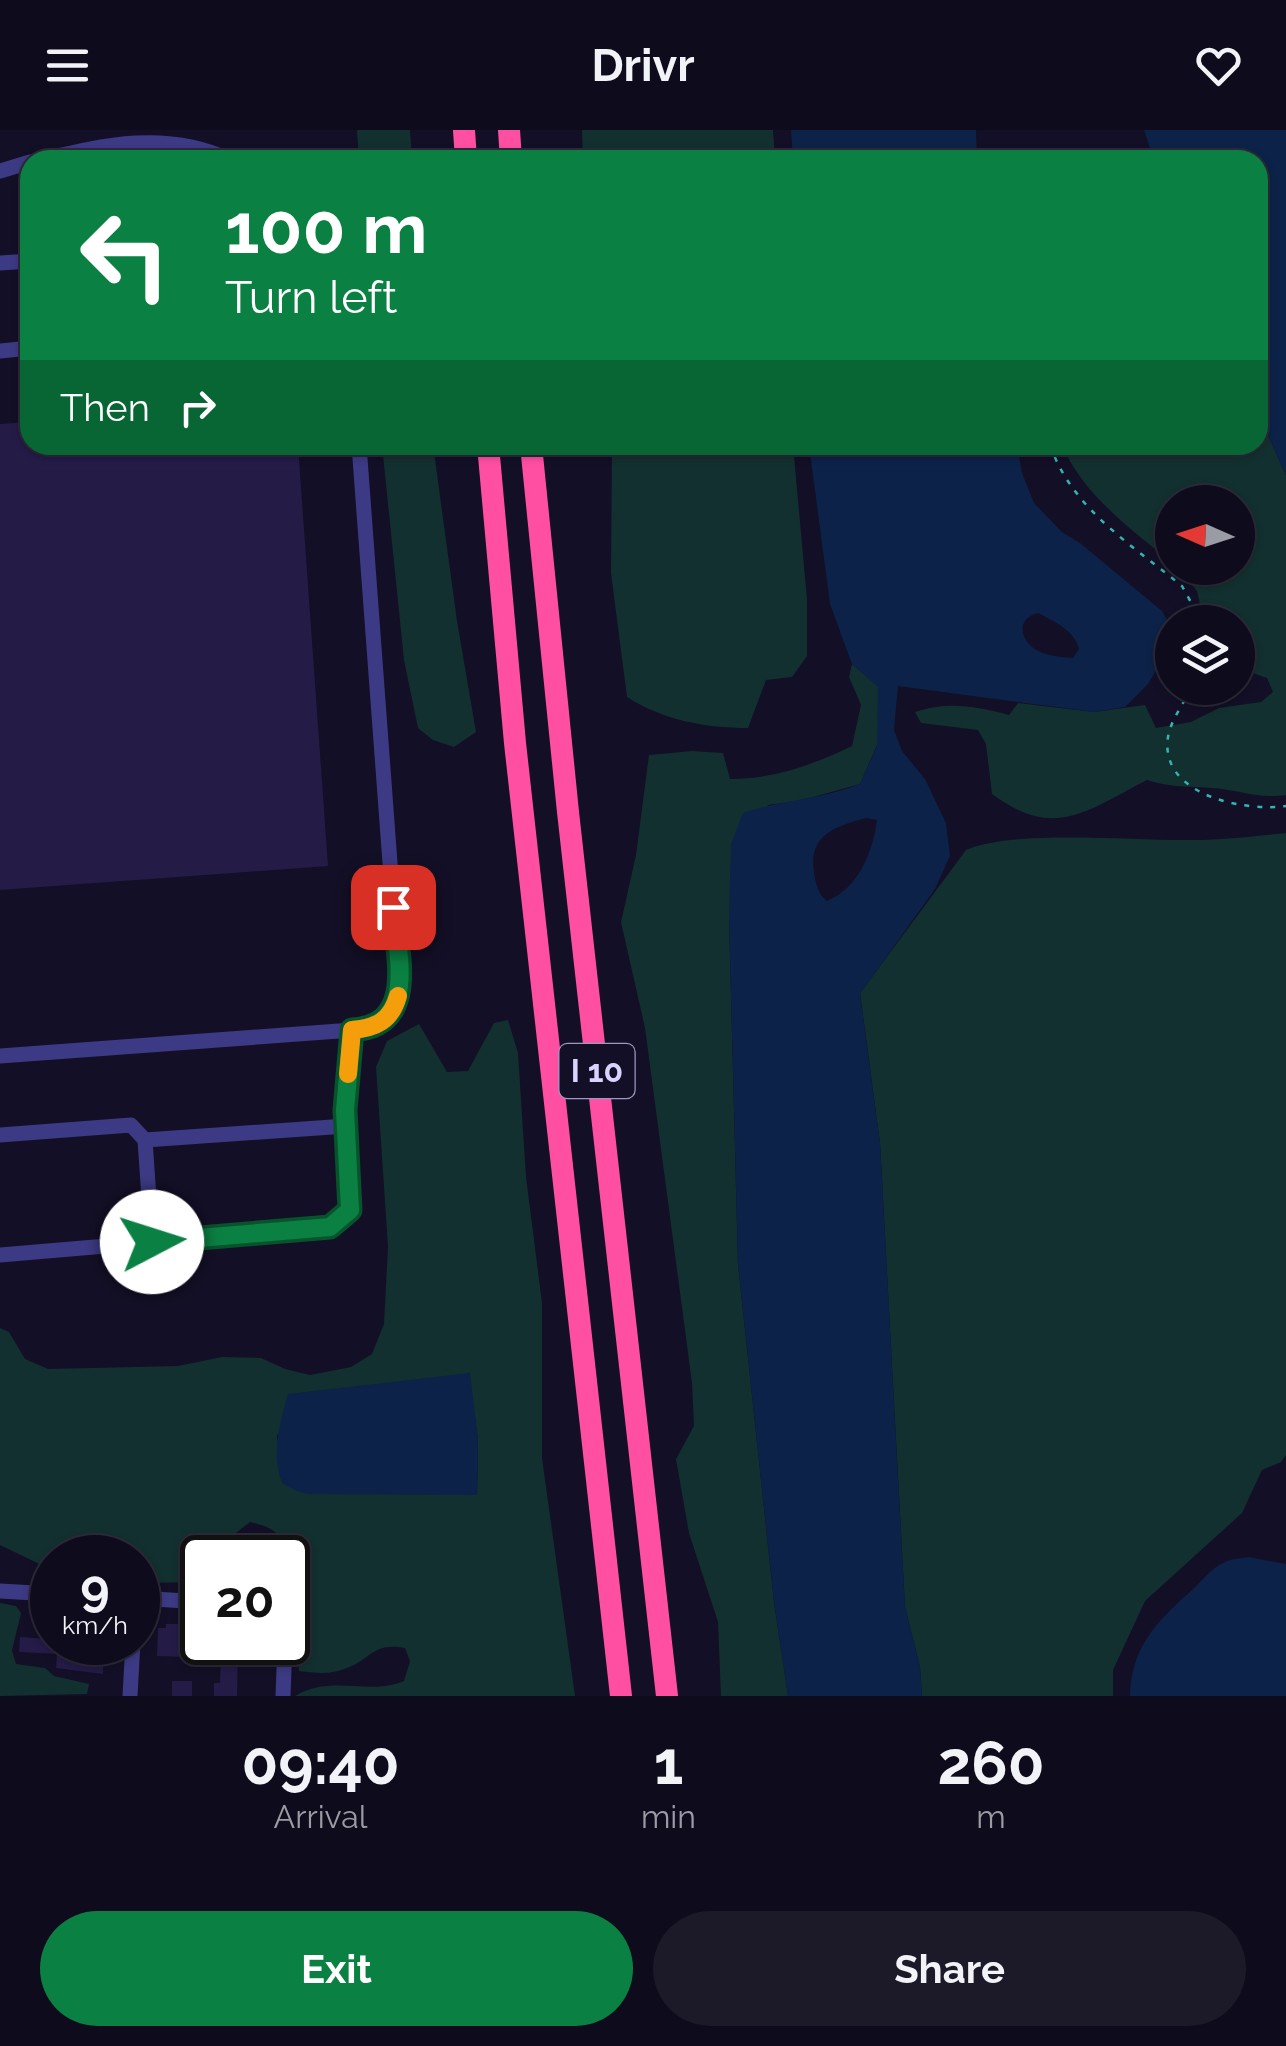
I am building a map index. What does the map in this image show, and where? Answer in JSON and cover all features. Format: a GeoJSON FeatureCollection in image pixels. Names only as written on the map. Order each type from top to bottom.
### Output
{"type":"FeatureCollection","features":[{"type":"Feature","properties":{"kind":"highway","name":"I 10"},"geometry":{"type":"LineString","coordinates":[[489,455],[514,742],[621,1696]]}},
{"type":"Feature","properties":{"kind":"highway","name":"I 10"},"geometry":{"type":"LineString","coordinates":[[532,455],[667,1696]]}},
{"type":"Feature","properties":{"kind":"street"},"geometry":{"type":"LineString","coordinates":[[81,150],[163,142],[202,150]]}},
{"type":"Feature","properties":{"kind":"street"},"geometry":{"type":"LineString","coordinates":[[0,1056],[366,1029],[387,1019],[394,1008],[399,984],[361,455]]}},
{"type":"Feature","properties":{"kind":"street"},"geometry":{"type":"LineString","coordinates":[[0,1255],[330,1227],[350,1210],[346,1126],[352,1030]]}},
{"type":"Feature","properties":{"kind":"street"},"geometry":{"type":"LineString","coordinates":[[0,1135],[131,1125],[145,1140],[152,1242]]}},
{"type":"Feature","properties":{"kind":"street"},"geometry":{"type":"LineString","coordinates":[[145,1140],[346,1126]]}},
{"type":"Feature","properties":{"kind":"street"},"geometry":{"type":"LineString","coordinates":[[0,1591],[30,1593]]}},
{"type":"Feature","properties":{"kind":"street"},"geometry":{"type":"LineString","coordinates":[[130,1696],[132,1665]]}},
{"type":"Feature","properties":{"kind":"street"},"geometry":{"type":"LineString","coordinates":[[284,1696],[285,1665]]}},
{"type":"Feature","properties":{"kind":"path"},"geometry":{"type":"LineString","coordinates":[[1054,455],[1076,496],[1182,586],[1192,605]]}},
{"type":"Feature","properties":{"kind":"path"},"geometry":{"type":"LineString","coordinates":[[1183,705],[1168,738],[1168,753],[1175,770],[1191,788],[1243,804],[1286,806]]}},
{"type":"Feature","properties":{"kind":"green space"},"geometry":{"type":"Polygon","coordinates":[[[357,130],[410,130],[411,150],[358,150],[357,130]]]}},
{"type":"Feature","properties":{"kind":"green space"},"geometry":{"type":"Polygon","coordinates":[[[582,130],[773,130],[774,150],[583,150],[582,130]]]}},
{"type":"Feature","properties":{"kind":"green space"},"geometry":{"type":"Polygon","coordinates":[[[1268,435],[1286,475],[1286,795],[1172,786],[1147,780],[1071,816],[1034,816],[992,794],[986,744],[978,730],[921,723],[915,712],[939,707],[962,706],[1009,715],[1018,703],[1094,712],[1145,705],[1156,728],[1191,722],[1219,708],[1255,705],[1273,692],[1267,678],[1255,674],[1255,605],[1200,605],[1192,585],[1255,585],[1255,485],[1155,485],[1155,549],[1082,480],[1067,455],[1268,455],[1268,435]]]}},
{"type":"Feature","properties":{"kind":"green space"},"geometry":{"type":"Polygon","coordinates":[[[383,455],[434,455],[476,732],[454,747],[433,740],[418,728],[404,660],[383,455]]]}},
{"type":"Feature","properties":{"kind":"green space"},"geometry":{"type":"Polygon","coordinates":[[[612,455],[794,455],[807,599],[807,656],[792,677],[766,680],[748,728],[685,721],[655,712],[627,697],[611,573],[612,455]]]}},
{"type":"Feature","properties":{"kind":"green space"},"geometry":{"type":"Polygon","coordinates":[[[852,664],[879,687],[878,743],[860,784],[768,805],[729,918],[738,1264],[774,1602],[788,1696],[721,1696],[718,1622],[689,1533],[676,1459],[694,1426],[692,1383],[645,1028],[621,922],[636,855],[649,755],[723,753],[730,779],[777,774],[837,753],[852,746],[861,705],[849,677],[852,664]]]}},
{"type":"Feature","properties":{"kind":"green space"},"geometry":{"type":"Polygon","coordinates":[[[1286,833],[1286,1455],[1281,1462],[1262,1470],[1242,1513],[1145,1601],[1113,1670],[1113,1696],[922,1696],[920,1667],[905,1607],[880,1143],[860,993],[966,850],[1044,838],[1204,840],[1286,833]]]}},
{"type":"Feature","properties":{"kind":"green space"},"geometry":{"type":"Polygon","coordinates":[[[508,1020],[518,1053],[526,1177],[542,1303],[542,1458],[575,1696],[295,1696],[322,1686],[391,1685],[404,1681],[410,1661],[405,1648],[386,1647],[341,1670],[299,1671],[298,1665],[310,1665],[310,1535],[278,1535],[250,1522],[233,1535],[180,1535],[180,1582],[160,1583],[160,1535],[30,1535],[30,1559],[0,1545],[0,1328],[9,1332],[25,1359],[48,1369],[178,1366],[222,1357],[261,1358],[310,1375],[351,1367],[372,1354],[384,1324],[388,1247],[376,1067],[387,1041],[419,1024],[447,1072],[468,1071],[494,1023],[508,1020]],[[469,1373],[277,1435],[280,1477],[477,1495],[478,1440],[469,1373]]]}},
{"type":"Feature","properties":{"kind":"green space"},"geometry":{"type":"Polygon","coordinates":[[[0,1603],[16,1606],[21,1613],[12,1650],[16,1664],[45,1668],[54,1676],[89,1684],[87,1694],[0,1696],[0,1603]]]}},
{"type":"Feature","properties":{"kind":"water"},"geometry":{"type":"Polygon","coordinates":[[[791,130],[976,130],[977,150],[792,150],[791,130]]]}},
{"type":"Feature","properties":{"kind":"water"},"geometry":{"type":"Polygon","coordinates":[[[1144,130],[1286,130],[1286,475],[1268,435],[1268,150],[1151,150],[1144,130]]]}},
{"type":"Feature","properties":{"kind":"water"},"geometry":{"type":"Polygon","coordinates":[[[810,455],[1019,455],[1034,503],[1062,532],[1155,605],[1155,672],[1125,707],[1094,712],[898,686],[894,730],[902,751],[925,779],[946,823],[950,856],[935,889],[860,994],[880,1143],[905,1607],[920,1667],[922,1696],[788,1696],[774,1602],[738,1264],[729,918],[731,844],[743,813],[860,784],[877,746],[878,687],[852,664],[830,604],[810,455]],[[1038,613],[1023,625],[1027,642],[1042,653],[1073,658],[1079,649],[1073,637],[1038,613]],[[867,818],[835,829],[820,841],[813,860],[819,892],[827,901],[856,878],[872,844],[877,820],[867,818]]]}},
{"type":"Feature","properties":{"kind":"water"},"geometry":{"type":"Polygon","coordinates":[[[470,1373],[478,1440],[477,1495],[309,1494],[283,1484],[277,1451],[288,1394],[470,1373]]]}},
{"type":"Feature","properties":{"kind":"water"},"geometry":{"type":"Polygon","coordinates":[[[1248,1557],[1286,1564],[1286,1696],[1130,1696],[1140,1650],[1156,1625],[1215,1568],[1248,1557]]]}},
{"type":"Feature","properties":{"kind":"building"},"geometry":{"type":"Polygon","coordinates":[[[20,423],[20,455],[299,455],[328,866],[0,890],[0,424],[20,423]]]}},
{"type":"Feature","properties":{"kind":"building"},"geometry":{"type":"Polygon","coordinates":[[[166,1624],[180,1624],[180,1657],[160,1656],[160,1628],[166,1628],[166,1624]]]}},
{"type":"Feature","properties":{"kind":"building"},"geometry":{"type":"Polygon","coordinates":[[[20,1637],[30,1638],[30,1653],[19,1652],[20,1637]]]}},
{"type":"Feature","properties":{"kind":"building"},"geometry":{"type":"Polygon","coordinates":[[[103,1665],[103,1674],[56,1668],[103,1665]]]}},
{"type":"Feature","properties":{"kind":"building"},"geometry":{"type":"Polygon","coordinates":[[[221,1665],[238,1665],[237,1696],[214,1696],[214,1683],[220,1683],[221,1665]]]}},
{"type":"Feature","properties":{"kind":"building"},"geometry":{"type":"Polygon","coordinates":[[[172,1681],[192,1681],[192,1696],[172,1696],[172,1681]]]}},
{"type":"Feature","properties":{"kind":"slow traffic"},"geometry":{"type":"LineString","coordinates":[[348,1074],[352,1030],[378,1026],[387,1019],[398,996]]}},
{"type":"Feature","properties":{"kind":"route"},"geometry":{"type":"LineString","coordinates":[[152,1242],[330,1227],[350,1210],[345,1110],[352,1030],[378,1026],[394,1008],[399,984],[393,907]]}}]}
